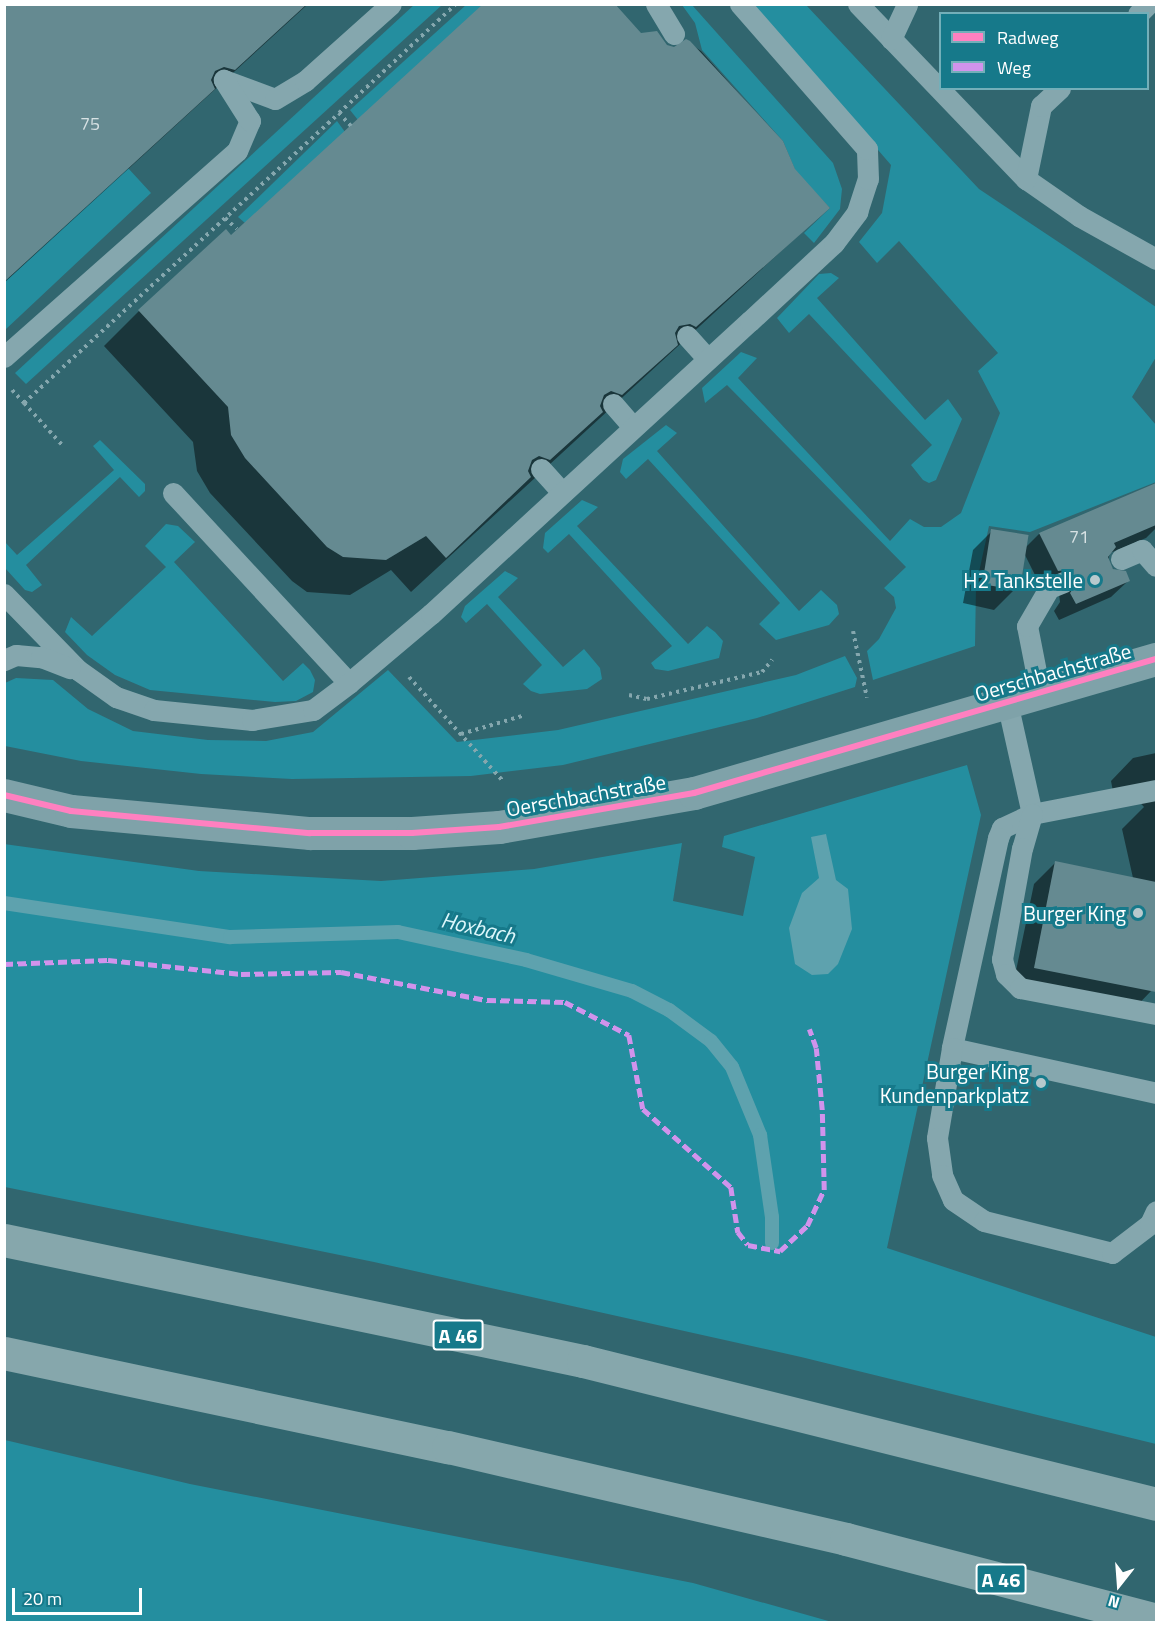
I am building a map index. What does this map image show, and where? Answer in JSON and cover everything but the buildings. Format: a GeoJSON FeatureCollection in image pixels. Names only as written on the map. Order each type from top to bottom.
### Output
{"type":"FeatureCollection","features":[{"type":"Feature","properties":{"kind":"highway","name":"A 46"},"geometry":{"type":"LineString","coordinates":[[4,1240],[583,1361],[1156,1504]]}},
{"type":"Feature","properties":{"kind":"highway","name":"A 46"},"geometry":{"type":"LineString","coordinates":[[4,1353],[448,1447],[823,1534],[1156,1620]]}},
{"type":"Feature","properties":{"kind":"main road","name":"Oerschbachstraße"},"geometry":{"type":"LineString","coordinates":[[4,795],[71,812],[310,833],[412,833],[499,826],[694,793],[1156,659]]}},
{"type":"Feature","properties":{"kind":"lane"},"geometry":{"type":"LineString","coordinates":[[4,357],[237,151],[250,121],[224,80],[275,99],[305,81],[391,4]]}},
{"type":"Feature","properties":{"kind":"lane"},"geometry":{"type":"LineString","coordinates":[[656,4],[674,34]]}},
{"type":"Feature","properties":{"kind":"lane"},"geometry":{"type":"LineString","coordinates":[[4,594],[78,670],[116,697],[153,710],[252,720],[313,710],[349,683],[834,243],[857,212],[868,179],[867,149],[740,4]]}},
{"type":"Feature","properties":{"kind":"lane"},"geometry":{"type":"LineString","coordinates":[[858,4],[939,89]]}},
{"type":"Feature","properties":{"kind":"lane"},"geometry":{"type":"LineString","coordinates":[[891,39],[907,4]]}},
{"type":"Feature","properties":{"kind":"lane"},"geometry":{"type":"LineString","coordinates":[[940,90],[1026,179],[1079,216],[1156,259]]}},
{"type":"Feature","properties":{"kind":"lane"},"geometry":{"type":"LineString","coordinates":[[1026,179],[1041,106],[1058,90]]}},
{"type":"Feature","properties":{"kind":"lane"},"geometry":{"type":"LineString","coordinates":[[687,336],[708,359]]}},
{"type":"Feature","properties":{"kind":"lane"},"geometry":{"type":"LineString","coordinates":[[613,404],[633,427]]}},
{"type":"Feature","properties":{"kind":"lane"},"geometry":{"type":"LineString","coordinates":[[541,469],[562,492]]}},
{"type":"Feature","properties":{"kind":"lane"},"geometry":{"type":"LineString","coordinates":[[172,493],[349,683]]}},
{"type":"Feature","properties":{"kind":"lane"},"geometry":{"type":"LineString","coordinates":[[1120,559],[1142,550],[1156,566]]}},
{"type":"Feature","properties":{"kind":"lane"},"geometry":{"type":"LineString","coordinates":[[1040,692],[1027,627],[1048,588],[1064,582]]}},
{"type":"Feature","properties":{"kind":"lane"},"geometry":{"type":"LineString","coordinates":[[4,660],[16,655],[41,657],[78,670]]}},
{"type":"Feature","properties":{"kind":"lane"},"geometry":{"type":"LineString","coordinates":[[1007,702],[1032,814],[1022,848],[1002,959],[1005,974],[1020,988],[1156,1014]]}},
{"type":"Feature","properties":{"kind":"lane"},"geometry":{"type":"LineString","coordinates":[[1156,790],[1032,814],[1002,828],[952,1048],[937,1138],[942,1175],[952,1200],[984,1221],[1112,1253],[1150,1224],[1156,1211]]}},
{"type":"Feature","properties":{"kind":"lane"},"geometry":{"type":"LineString","coordinates":[[952,1048],[1156,1093]]}},
{"type":"Feature","properties":{"kind":"path"},"geometry":{"type":"LineString","coordinates":[[24,403],[456,4]]}},
{"type":"Feature","properties":{"kind":"path"},"geometry":{"type":"LineString","coordinates":[[339,112],[351,126]]}},
{"type":"Feature","properties":{"kind":"path"},"geometry":{"type":"LineString","coordinates":[[225,218],[237,229]]}},
{"type":"Feature","properties":{"kind":"path"},"geometry":{"type":"LineString","coordinates":[[4,381],[63,446]]}},
{"type":"Feature","properties":{"kind":"path"},"geometry":{"type":"LineString","coordinates":[[853,631],[867,698]]}},
{"type":"Feature","properties":{"kind":"path"},"geometry":{"type":"LineString","coordinates":[[386,651],[503,782]]}},
{"type":"Feature","properties":{"kind":"path"},"geometry":{"type":"LineString","coordinates":[[629,695],[647,699],[762,672],[772,660]]}},
{"type":"Feature","properties":{"kind":"path"},"geometry":{"type":"LineString","coordinates":[[461,734],[522,716]]}},
{"type":"Feature","properties":{"kind":"shaded area"},"geometry":{"type":"Polygon","coordinates":[[[415,4],[442,5],[26,384],[15,373],[415,4]]]}},
{"type":"Feature","properties":{"kind":"shaded area"},"geometry":{"type":"Polygon","coordinates":[[[466,5],[483,5],[358,120],[350,110],[466,5]]]}},
{"type":"Feature","properties":{"kind":"shaded area"},"geometry":{"type":"Polygon","coordinates":[[[682,5],[692,5],[833,163],[842,189],[840,209],[814,243],[804,233],[830,208],[796,172],[783,141],[702,50],[695,23],[682,5]]]}},
{"type":"Feature","properties":{"kind":"shaded area"},"geometry":{"type":"Polygon","coordinates":[[[753,5],[806,5],[979,189],[1156,307],[1156,357],[1132,397],[1156,425],[1156,482],[1030,532],[989,526],[976,586],[975,646],[873,680],[867,651],[879,639],[896,608],[894,597],[884,588],[906,567],[727,385],[705,403],[702,388],[741,352],[757,358],[738,378],[890,541],[910,519],[924,527],[941,527],[961,513],[1000,413],[978,371],[998,353],[899,241],[877,263],[859,242],[882,213],[891,165],[753,5]]]}},
{"type":"Feature","properties":{"kind":"shaded area"},"geometry":{"type":"Polygon","coordinates":[[[337,121],[345,132],[245,223],[238,217],[337,121]]]}},
{"type":"Feature","properties":{"kind":"shaded area"},"geometry":{"type":"Polygon","coordinates":[[[128,168],[151,193],[5,330],[5,274],[9,278],[128,168]]]}},
{"type":"Feature","properties":{"kind":"shaded area"},"geometry":{"type":"Polygon","coordinates":[[[831,273],[839,278],[817,298],[925,420],[948,399],[962,419],[936,480],[929,483],[923,480],[911,465],[932,445],[809,314],[789,333],[777,318],[819,274],[831,273]]]}},
{"type":"Feature","properties":{"kind":"shaded area"},"geometry":{"type":"Polygon","coordinates":[[[666,425],[677,433],[657,451],[799,611],[821,590],[837,605],[839,614],[829,625],[776,640],[759,624],[780,603],[648,459],[626,479],[620,472],[623,459],[666,425]]]}},
{"type":"Feature","properties":{"kind":"shaded area"},"geometry":{"type":"Polygon","coordinates":[[[100,440],[145,484],[145,491],[139,497],[120,477],[26,565],[42,585],[32,592],[25,590],[5,568],[5,542],[17,555],[114,470],[93,446],[100,440]]]}},
{"type":"Feature","properties":{"kind":"shaded area"},"geometry":{"type":"Polygon","coordinates":[[[582,500],[598,507],[577,526],[688,644],[707,626],[715,632],[723,641],[719,658],[668,671],[655,669],[651,663],[672,646],[569,534],[548,553],[543,548],[545,533],[582,500]]]}},
{"type":"Feature","properties":{"kind":"shaded area"},"geometry":{"type":"Polygon","coordinates":[[[166,524],[178,526],[195,542],[174,562],[283,681],[303,663],[315,680],[313,692],[296,701],[275,702],[150,690],[115,675],[87,655],[65,632],[71,617],[92,636],[166,567],[145,546],[166,524]]]}},
{"type":"Feature","properties":{"kind":"shaded area"},"geometry":{"type":"Polygon","coordinates":[[[505,571],[518,578],[498,597],[563,667],[584,649],[600,668],[602,679],[587,689],[540,694],[531,691],[523,684],[542,665],[487,604],[466,623],[461,617],[465,606],[505,571]]]}},
{"type":"Feature","properties":{"kind":"shaded area"},"geometry":{"type":"Polygon","coordinates":[[[845,656],[857,678],[855,687],[757,718],[563,765],[471,776],[292,779],[201,774],[81,761],[5,746],[5,683],[16,678],[53,680],[88,709],[133,731],[208,740],[266,741],[313,732],[388,670],[457,742],[558,730],[796,675],[845,656]]]}},
{"type":"Feature","properties":{"kind":"shaded area"},"geometry":{"type":"Polygon","coordinates":[[[967,765],[981,815],[887,1248],[1156,1337],[1156,1444],[801,1357],[374,1262],[5,1187],[4,844],[199,871],[381,881],[534,869],[682,843],[673,901],[743,916],[755,857],[722,847],[724,836],[967,765]]]}},
{"type":"Feature","properties":{"kind":"shaded area"},"geometry":{"type":"Polygon","coordinates":[[[826,834],[836,880],[848,889],[852,929],[838,964],[828,974],[812,975],[795,964],[789,928],[802,893],[819,878],[811,837],[826,834]]]}},
{"type":"Feature","properties":{"kind":"shaded area"},"geometry":{"type":"Polygon","coordinates":[[[5,1440],[190,1484],[693,1583],[832,1622],[5,1622],[5,1440]]]}},
{"type":"Feature","properties":{"kind":"waterway","name":"Hoxbach"},"geometry":{"type":"LineString","coordinates":[[4,903],[230,937],[398,932],[526,960],[632,991],[669,1010],[711,1041],[732,1067],[760,1135],[772,1217],[772,1243]]}},
{"type":"Feature","properties":{"kind":"marked path"},"geometry":{"type":"LineString","coordinates":[[4,964],[108,960],[241,974],[341,972],[487,1000],[565,1002],[629,1035],[643,1109],[731,1187],[738,1232],[748,1245],[780,1251],[807,1226],[824,1190],[822,1110],[816,1048],[809,1029]]}},
{"type":"Feature","properties":{"kind":"cycle path"},"geometry":{"type":"LineString","coordinates":[[4,795],[71,811],[310,833],[412,833],[499,827],[694,793],[1156,659]]}},
{"type":"Feature","properties":{"kind":"place","name":"H2 Tankstelle"},"geometry":{"type":"Point","coordinates":[1095,580]}},
{"type":"Feature","properties":{"kind":"place","name":"Burger King"},"geometry":{"type":"Point","coordinates":[1138,913]}},
{"type":"Feature","properties":{"kind":"place","name":"Burger King Kundenparkplatz"},"geometry":{"type":"Point","coordinates":[1041,1083]}}]}
